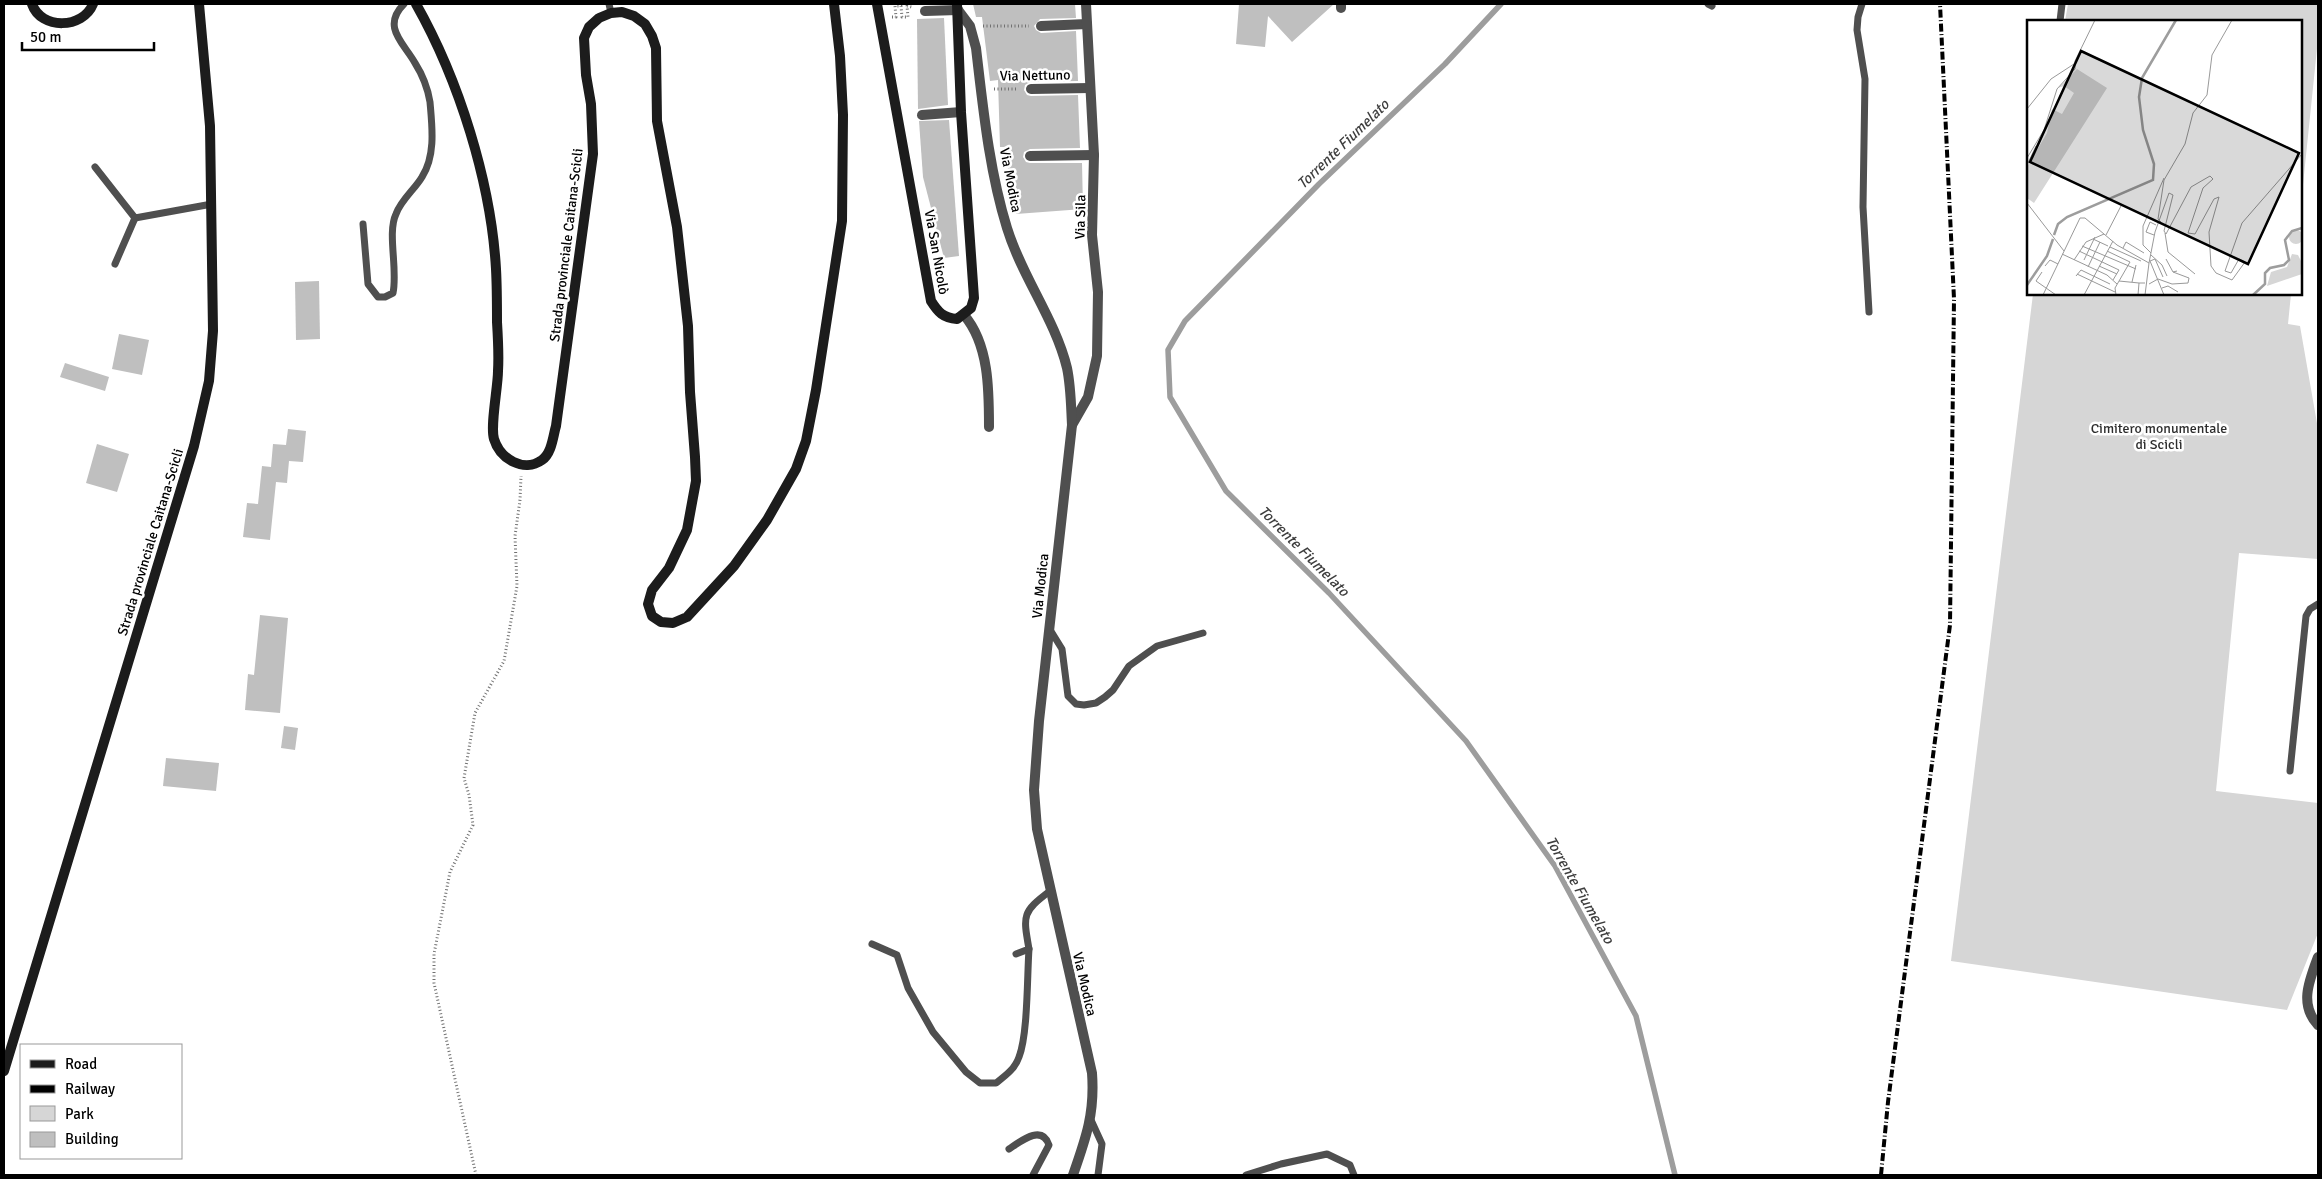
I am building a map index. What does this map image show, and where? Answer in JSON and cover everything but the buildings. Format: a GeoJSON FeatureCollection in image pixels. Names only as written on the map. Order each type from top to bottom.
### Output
{"type":"FeatureCollection","features":[{"type":"Feature","properties":{"kind":"main road"},"geometry":{"type":"LineString","coordinates":[[32,4],[42,18],[53,23],[67,24],[79,19],[93,4]]}},
{"type":"Feature","properties":{"kind":"main road","name":"Strada provinciale Caitana-Scicli"},"geometry":{"type":"LineString","coordinates":[[4,1072],[196,437],[209,381],[213,331],[210,126],[199,4]]}},
{"type":"Feature","properties":{"kind":"main road"},"geometry":{"type":"LineString","coordinates":[[416,4],[434,35],[445,60],[466,121],[488,203],[496,268],[498,372],[494,439],[509,460],[521,465]]}},
{"type":"Feature","properties":{"kind":"main road","name":"Strada provinciale Caitana-Scicli"},"geometry":{"type":"LineString","coordinates":[[521,465],[542,460],[550,449],[556,426],[593,154],[591,104],[586,74],[584,38],[589,27],[610,8],[634,16],[645,24],[656,48],[658,121],[677,227],[688,326],[696,481],[692,508],[679,550],[669,568],[652,590],[648,604],[652,616],[660,622],[673,623],[687,617],[734,566],[767,520],[796,469],[806,441],[816,390],[842,221],[842,105],[840,56],[834,4]]}},
{"type":"Feature","properties":{"kind":"main road","name":"Via San Nicolò"},"geometry":{"type":"LineString","coordinates":[[877,4],[931,301],[938,313],[948,318],[957,319],[971,308],[974,298],[961,112],[958,7]]}},
{"type":"Feature","properties":{"kind":"street","name":"Via Sila"},"geometry":{"type":"LineString","coordinates":[[1072,426],[1088,398],[1096,356],[1098,292],[1092,235],[1094,155],[1086,4]]}},
{"type":"Feature","properties":{"kind":"street"},"geometry":{"type":"LineString","coordinates":[[925,11],[958,7]]}},
{"type":"Feature","properties":{"kind":"street","name":"Via Modica"},"geometry":{"type":"LineString","coordinates":[[958,7],[970,26],[976,48],[996,190],[1007,227],[1017,258],[1058,340],[1067,368],[1072,426],[1049,628],[1034,790],[1037,829],[1092,1074],[1094,1098],[1091,1120],[1073,1175]]}},
{"type":"Feature","properties":{"kind":"street"},"geometry":{"type":"LineString","coordinates":[[1041,26],[1087,24]]}},
{"type":"Feature","properties":{"kind":"street","name":"Via Nettuno"},"geometry":{"type":"LineString","coordinates":[[1031,89],[1090,88]]}},
{"type":"Feature","properties":{"kind":"street"},"geometry":{"type":"LineString","coordinates":[[922,115],[961,112]]}},
{"type":"Feature","properties":{"kind":"street"},"geometry":{"type":"LineString","coordinates":[[1030,156],[1094,155]]}},
{"type":"Feature","properties":{"kind":"street"},"geometry":{"type":"LineString","coordinates":[[964,315],[972,324],[986,366],[989,427]]}},
{"type":"Feature","properties":{"kind":"street"},"geometry":{"type":"LineString","coordinates":[[2318,958],[2306,995],[2308,1012],[2318,1025]]}},
{"type":"Feature","properties":{"kind":"lane"},"geometry":{"type":"LineString","coordinates":[[362,224],[368,284],[378,297],[385,297],[393,293],[396,279],[393,234],[395,214],[423,176],[430,160],[432,128],[429,96],[416,64],[396,36],[394,23],[398,10],[404,4]]}},
{"type":"Feature","properties":{"kind":"lane"},"geometry":{"type":"LineString","coordinates":[[1862,4],[1857,30],[1865,79],[1863,207],[1869,312]]}},
{"type":"Feature","properties":{"kind":"lane"},"geometry":{"type":"LineString","coordinates":[[2060,20],[2062,4]]}},
{"type":"Feature","properties":{"kind":"lane"},"geometry":{"type":"LineString","coordinates":[[95,167],[135,218]]}},
{"type":"Feature","properties":{"kind":"lane"},"geometry":{"type":"LineString","coordinates":[[135,218],[212,204]]}},
{"type":"Feature","properties":{"kind":"lane"},"geometry":{"type":"LineString","coordinates":[[115,264],[135,218]]}},
{"type":"Feature","properties":{"kind":"lane"},"geometry":{"type":"LineString","coordinates":[[2290,771],[2306,616],[2310,609],[2318,604]]}},
{"type":"Feature","properties":{"kind":"lane"},"geometry":{"type":"LineString","coordinates":[[1049,628],[1062,649],[1068,696],[1076,704],[1084,705],[1096,702],[1104,697],[1112,690],[1129,666],[1157,646],[1202,632]]}},
{"type":"Feature","properties":{"kind":"lane"},"geometry":{"type":"LineString","coordinates":[[872,944],[897,955],[908,988],[934,1032],[966,1072],[980,1083],[996,1083],[1010,1072],[1019,1058],[1023,1038],[1029,949],[1024,923],[1030,906],[1050,891]]}},
{"type":"Feature","properties":{"kind":"lane"},"geometry":{"type":"LineString","coordinates":[[1016,954],[1029,949]]}},
{"type":"Feature","properties":{"kind":"lane"},"geometry":{"type":"LineString","coordinates":[[1091,1120],[1102,1144],[1098,1175]]}},
{"type":"Feature","properties":{"kind":"lane"},"geometry":{"type":"LineString","coordinates":[[1009,1149],[1035,1134],[1047,1138],[1049,1145],[1033,1175]]}},
{"type":"Feature","properties":{"kind":"lane"},"geometry":{"type":"LineString","coordinates":[[1246,1175],[1281,1164],[1327,1154],[1350,1165],[1354,1175]]}},
{"type":"Feature","properties":{"kind":"path"},"geometry":{"type":"LineString","coordinates":[[896,16],[895,6],[901,6],[902,17],[908,17],[907,6],[912,6]]}},
{"type":"Feature","properties":{"kind":"path"},"geometry":{"type":"LineString","coordinates":[[970,26],[1041,26]]}},
{"type":"Feature","properties":{"kind":"path","name":"Via Nettuno"},"geometry":{"type":"LineString","coordinates":[[981,89],[1031,89]]}},
{"type":"Feature","properties":{"kind":"path"},"geometry":{"type":"LineString","coordinates":[[476,1175],[434,983],[434,954],[450,872],[473,825],[469,795],[464,778],[475,713],[504,661],[517,586],[514,536],[520,500],[521,465]]}},
{"type":"Feature","properties":{"kind":"green space"},"geometry":{"type":"Polygon","coordinates":[[[2068,4],[2318,4],[2318,39],[2302,194],[2302,20],[2065,20],[2068,4]]]}},
{"type":"Feature","properties":{"kind":"green space","name":"Cimitero monumentale di Scicli"},"geometry":{"type":"Polygon","coordinates":[[[2033,295],[2291,295],[2288,324],[2300,326],[2318,429],[2318,559],[2239,553],[2216,791],[2318,803],[2318,933],[2287,1010],[1951,961],[2033,295]]]}},
{"type":"Feature","properties":{"kind":"waterway","name":"Torrente Fiumelato"},"geometry":{"type":"LineString","coordinates":[[1501,4],[1445,64],[1319,184],[1185,321],[1168,350],[1170,397],[1226,491],[1329,593],[1466,741],[1555,866],[1636,1016],[1675,1175]]}},
{"type":"Feature","properties":{"kind":"railway"},"geometry":{"type":"LineString","coordinates":[[1881,1175],[1888,1102],[1950,625],[1954,299],[1940,4]]}}]}
